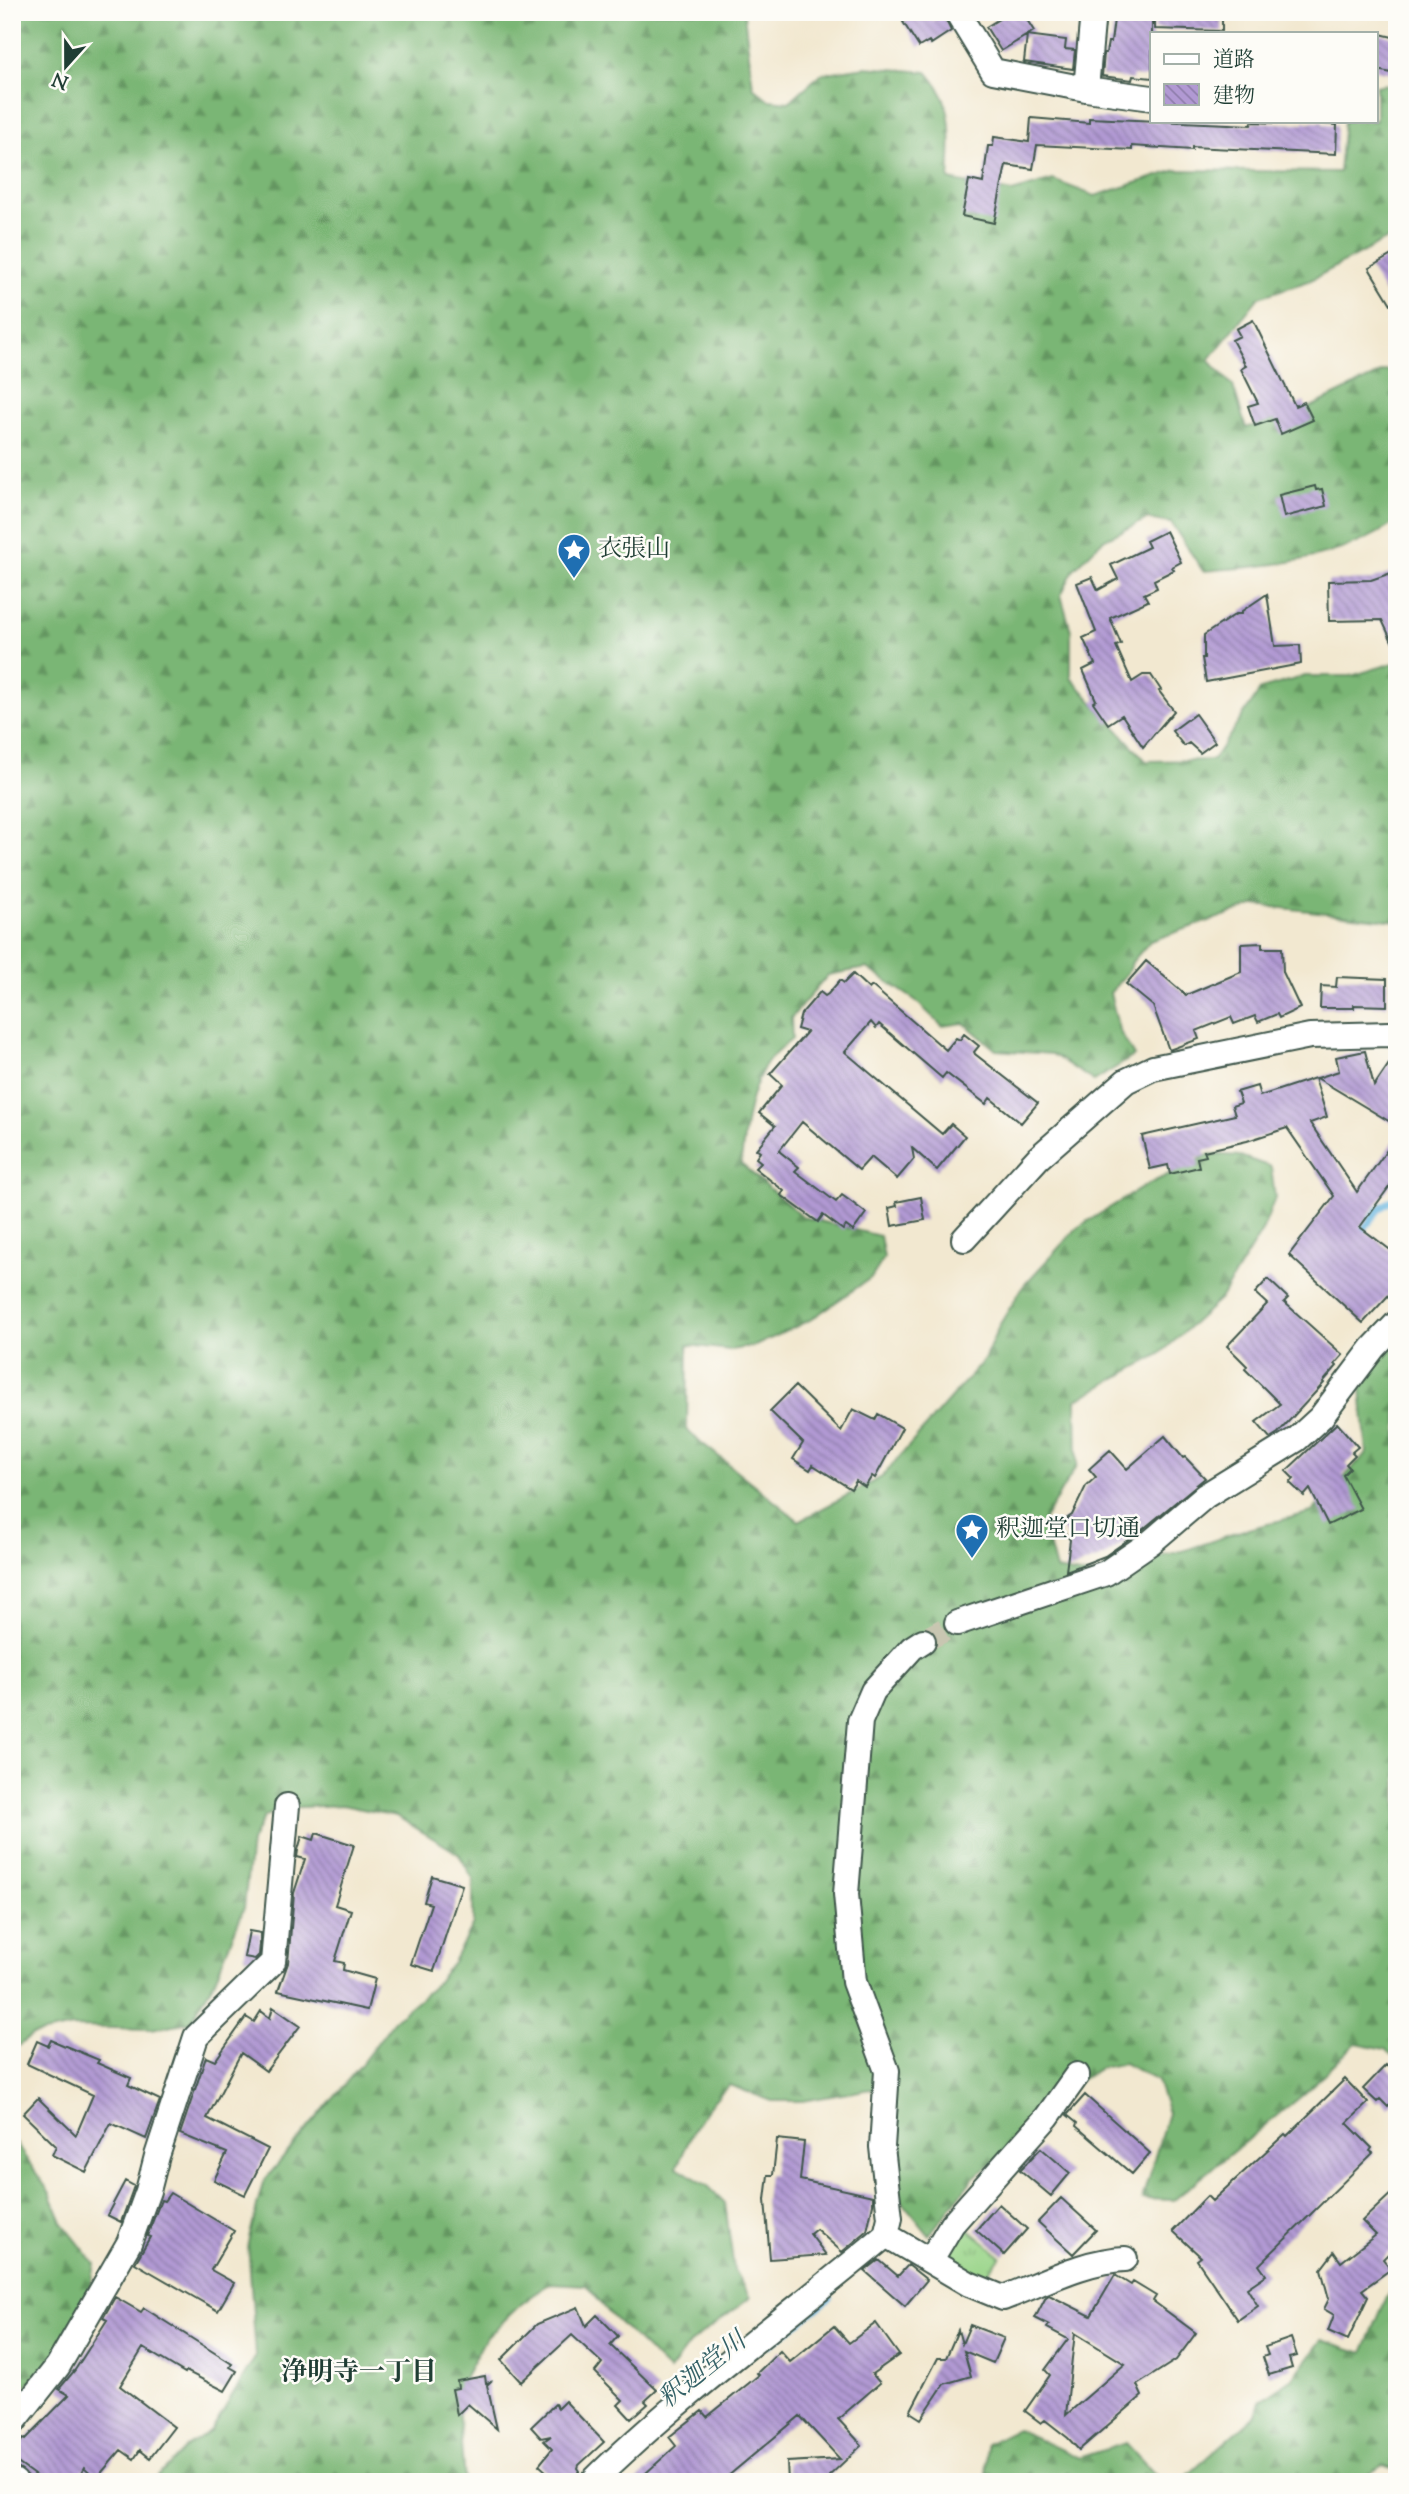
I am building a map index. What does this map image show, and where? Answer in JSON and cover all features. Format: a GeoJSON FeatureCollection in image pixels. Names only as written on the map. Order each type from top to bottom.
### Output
{"type":"FeatureCollection","features":[{"type":"Feature","properties":{"kind":"street"},"geometry":{"type":"LineString","coordinates":[[957,12],[993,71],[1086,89],[1150,98]]}},
{"type":"Feature","properties":{"kind":"street"},"geometry":{"type":"LineString","coordinates":[[1086,89],[1093,12]]}},
{"type":"Feature","properties":{"kind":"street"},"geometry":{"type":"LineString","coordinates":[[964,1239],[1038,1158],[1126,1082],[1153,1068],[1310,1035],[1390,1034],[1397,1037]]}},
{"type":"Feature","properties":{"kind":"street"},"geometry":{"type":"LineString","coordinates":[[957,1623],[1106,1573],[1151,1542],[1205,1496],[1297,1439],[1321,1416],[1373,1348],[1397,1323]]}},
{"type":"Feature","properties":{"kind":"street"},"geometry":{"type":"LineString","coordinates":[[592,2482],[640,2435],[693,2390],[886,2235],[890,2208],[882,2147],[887,2071],[854,1982],[846,1894],[860,1721],[873,1691],[912,1648],[923,1641]]}},
{"type":"Feature","properties":{"kind":"street"},"geometry":{"type":"LineString","coordinates":[[12,2424],[58,2366],[129,2243],[196,2037],[273,1962],[287,1806]]}},
{"type":"Feature","properties":{"kind":"street"},"geometry":{"type":"LineString","coordinates":[[930,2261],[952,2224],[1047,2117],[1077,2075]]}},
{"type":"Feature","properties":{"kind":"street"},"geometry":{"type":"LineString","coordinates":[[886,2235],[969,2284],[1003,2298],[1085,2266],[1105,2260],[1125,2259]]}},
{"type":"Feature","properties":{"kind":"green space"},"geometry":{"type":"Polygon","coordinates":[[[12,12],[745,12],[753,87],[769,100],[789,102],[821,74],[865,67],[927,72],[943,96],[950,123],[949,180],[1012,192],[1053,180],[1095,196],[1177,170],[1339,172],[1344,122],[1378,122],[1378,86],[1385,84],[1397,92],[1397,234],[1309,281],[1259,297],[1209,360],[1233,386],[1246,428],[1311,407],[1385,371],[1397,371],[1397,521],[1352,545],[1329,553],[1279,564],[1203,571],[1171,523],[1147,519],[1103,540],[1074,569],[1061,595],[1071,631],[1071,678],[1146,761],[1213,760],[1261,689],[1305,676],[1351,676],[1397,662],[1397,921],[1256,905],[1150,941],[1110,993],[1119,1030],[1134,1056],[1094,1081],[1052,1054],[996,1050],[964,1023],[942,1026],[915,1000],[867,968],[828,975],[791,1018],[792,1039],[764,1067],[748,1114],[741,1164],[803,1217],[880,1236],[884,1258],[872,1277],[810,1320],[755,1346],[730,1350],[688,1345],[687,1431],[799,1521],[882,1477],[984,1360],[1000,1324],[1024,1285],[1077,1228],[1145,1186],[1210,1154],[1240,1156],[1271,1167],[1275,1198],[1263,1229],[1220,1299],[1160,1354],[1076,1400],[1077,1465],[1043,1521],[1056,1570],[1109,1579],[1140,1562],[1312,1512],[1367,1453],[1360,1378],[1397,1337],[1397,2059],[1386,2049],[1356,2043],[1303,2094],[1174,2200],[1142,2199],[1168,2113],[1157,2081],[1124,2063],[1100,2068],[1050,2098],[1003,2157],[975,2176],[929,2235],[897,2195],[888,2138],[896,2120],[871,2089],[802,2101],[772,2101],[729,2085],[704,2113],[677,2167],[708,2186],[725,2203],[734,2270],[750,2298],[691,2342],[669,2371],[611,2315],[586,2285],[550,2283],[520,2305],[485,2339],[457,2391],[464,2482],[153,2482],[188,2446],[211,2431],[256,2356],[248,2243],[263,2182],[359,2067],[396,2018],[432,1988],[453,1962],[473,1924],[473,1879],[459,1854],[396,1816],[342,1805],[281,1808],[263,1818],[251,1842],[244,1908],[214,1982],[190,2022],[151,2029],[73,2027],[33,2035],[12,2050],[12,12]]]}},
{"type":"Feature","properties":{"kind":"green space"},"geometry":{"type":"Polygon","coordinates":[[[12,2138],[50,2193],[62,2222],[95,2264],[86,2311],[49,2365],[12,2397],[12,2138]]]}},
{"type":"Feature","properties":{"kind":"green space"},"geometry":{"type":"Polygon","coordinates":[[[962,2224],[1001,2256],[983,2280],[943,2256],[962,2224]]]}},
{"type":"Feature","properties":{"kind":"green space"},"geometry":{"type":"Polygon","coordinates":[[[1397,2281],[1397,2470],[1383,2465],[1356,2482],[1180,2482],[1256,2415],[1260,2401],[1293,2378],[1322,2340],[1363,2353],[1385,2301],[1397,2281]]]}},
{"type":"Feature","properties":{"kind":"green space"},"geometry":{"type":"Polygon","coordinates":[[[1016,2429],[1079,2458],[1126,2443],[1162,2482],[991,2482],[987,2475],[986,2444],[1016,2429]]]}},
{"type":"Feature","properties":{"kind":"building"},"geometry":{"type":"Polygon","coordinates":[[[918,12],[926,12],[932,21],[943,14],[951,31],[931,44],[929,41],[919,47],[903,22],[918,12]]]}},
{"type":"Feature","properties":{"kind":"building"},"geometry":{"type":"Polygon","coordinates":[[[994,12],[1022,12],[1034,31],[1001,51],[986,27],[999,19],[994,12]]]}},
{"type":"Feature","properties":{"kind":"building"},"geometry":{"type":"Polygon","coordinates":[[[1115,12],[1152,12],[1150,78],[1133,76],[1132,80],[1102,76],[1104,53],[1108,42],[1111,42],[1115,12]]]}},
{"type":"Feature","properties":{"kind":"building"},"geometry":{"type":"Polygon","coordinates":[[[1155,12],[1222,12],[1222,31],[1155,29],[1155,12]]]}},
{"type":"Feature","properties":{"kind":"building"},"geometry":{"type":"Polygon","coordinates":[[[1378,33],[1397,38],[1397,74],[1378,70],[1378,33]]]}},
{"type":"Feature","properties":{"kind":"building"},"geometry":{"type":"Polygon","coordinates":[[[1027,35],[1066,40],[1065,49],[1075,50],[1073,69],[1024,62],[1027,35]]]}},
{"type":"Feature","properties":{"kind":"building"},"geometry":{"type":"Polygon","coordinates":[[[1031,118],[1089,123],[1089,118],[1251,125],[1252,122],[1323,122],[1337,125],[1336,154],[1192,147],[1192,150],[1132,146],[1132,150],[1037,145],[1033,169],[1006,165],[994,223],[962,216],[969,180],[983,183],[988,146],[993,146],[994,137],[1029,142],[1031,118]]]}},
{"type":"Feature","properties":{"kind":"building"},"geometry":{"type":"Polygon","coordinates":[[[1397,252],[1397,314],[1369,268],[1397,252]]]}},
{"type":"Feature","properties":{"kind":"building"},"geometry":{"type":"Polygon","coordinates":[[[1253,320],[1295,406],[1304,402],[1313,420],[1281,434],[1275,419],[1255,426],[1248,406],[1258,403],[1241,369],[1246,366],[1232,340],[1240,336],[1236,329],[1253,320]]]}},
{"type":"Feature","properties":{"kind":"building"},"geometry":{"type":"Polygon","coordinates":[[[1315,486],[1316,490],[1322,489],[1326,506],[1284,517],[1279,495],[1315,486]]]}},
{"type":"Feature","properties":{"kind":"building"},"geometry":{"type":"Polygon","coordinates":[[[1166,531],[1181,562],[1172,567],[1174,570],[1154,580],[1157,588],[1144,594],[1148,601],[1110,618],[1121,644],[1116,646],[1132,682],[1143,675],[1151,675],[1174,711],[1143,747],[1122,715],[1108,724],[1093,702],[1096,700],[1083,670],[1095,664],[1083,638],[1096,632],[1077,583],[1092,577],[1098,590],[1118,579],[1111,565],[1149,547],[1146,541],[1166,531]]]}},
{"type":"Feature","properties":{"kind":"building"},"geometry":{"type":"Polygon","coordinates":[[[1397,571],[1397,652],[1382,620],[1329,621],[1328,581],[1371,580],[1397,571]]]}},
{"type":"Feature","properties":{"kind":"building"},"geometry":{"type":"Polygon","coordinates":[[[1267,594],[1275,646],[1300,645],[1301,664],[1206,682],[1202,658],[1204,635],[1236,614],[1242,614],[1242,611],[1267,594]]]}},
{"type":"Feature","properties":{"kind":"building"},"geometry":{"type":"Polygon","coordinates":[[[1195,714],[1215,742],[1200,753],[1189,743],[1184,746],[1172,731],[1195,714]]]}},
{"type":"Feature","properties":{"kind":"building"},"geometry":{"type":"Polygon","coordinates":[[[1262,943],[1262,948],[1282,948],[1283,972],[1300,1008],[1279,1018],[1277,1014],[1258,1022],[1255,1016],[1234,1024],[1231,1017],[1196,1031],[1199,1039],[1169,1050],[1153,1006],[1126,984],[1146,961],[1186,995],[1241,972],[1241,944],[1262,943]]]}},
{"type":"Feature","properties":{"kind":"building"},"geometry":{"type":"Polygon","coordinates":[[[853,974],[869,989],[872,986],[946,1050],[956,1038],[960,1040],[964,1034],[979,1046],[975,1054],[1038,1103],[1021,1123],[990,1098],[986,1104],[946,1073],[942,1078],[879,1024],[876,1028],[871,1022],[845,1052],[942,1134],[951,1124],[965,1136],[937,1170],[912,1148],[914,1159],[897,1179],[871,1157],[859,1170],[802,1122],[779,1151],[799,1167],[795,1171],[836,1202],[842,1195],[866,1213],[853,1231],[846,1226],[843,1230],[823,1215],[818,1222],[781,1195],[784,1191],[755,1168],[761,1162],[756,1158],[760,1152],[756,1149],[775,1126],[759,1113],[782,1085],[770,1074],[807,1032],[797,1029],[801,1014],[820,992],[825,996],[840,980],[844,983],[853,974]]]}},
{"type":"Feature","properties":{"kind":"building"},"geometry":{"type":"Polygon","coordinates":[[[1337,977],[1387,979],[1387,1006],[1320,1008],[1321,986],[1336,987],[1337,977]]]}},
{"type":"Feature","properties":{"kind":"building"},"geometry":{"type":"Polygon","coordinates":[[[1365,1051],[1374,1086],[1397,1052],[1397,1126],[1317,1078],[1339,1071],[1336,1057],[1365,1051]]]}},
{"type":"Feature","properties":{"kind":"building"},"geometry":{"type":"Polygon","coordinates":[[[1315,1078],[1327,1117],[1310,1123],[1357,1192],[1397,1136],[1397,1176],[1360,1227],[1397,1255],[1397,1286],[1363,1323],[1289,1255],[1334,1196],[1287,1128],[1204,1151],[1206,1156],[1197,1158],[1199,1167],[1170,1174],[1168,1165],[1150,1169],[1142,1136],[1235,1115],[1232,1106],[1241,1103],[1237,1092],[1257,1086],[1260,1096],[1315,1078]]]}},
{"type":"Feature","properties":{"kind":"building"},"geometry":{"type":"Polygon","coordinates":[[[921,1197],[925,1220],[892,1226],[889,1208],[897,1206],[896,1202],[921,1197]]]}},
{"type":"Feature","properties":{"kind":"building"},"geometry":{"type":"Polygon","coordinates":[[[1268,1279],[1288,1298],[1284,1302],[1343,1355],[1324,1383],[1278,1433],[1270,1438],[1256,1422],[1280,1404],[1245,1369],[1247,1366],[1227,1346],[1267,1304],[1255,1293],[1268,1279]]]}},
{"type":"Feature","properties":{"kind":"building"},"geometry":{"type":"Polygon","coordinates":[[[795,1386],[841,1431],[853,1409],[875,1420],[878,1414],[902,1428],[875,1478],[872,1476],[865,1487],[856,1481],[851,1489],[813,1465],[810,1470],[793,1459],[803,1443],[770,1411],[795,1386]]]}},
{"type":"Feature","properties":{"kind":"building"},"geometry":{"type":"Polygon","coordinates":[[[1337,1423],[1358,1447],[1352,1452],[1355,1455],[1346,1464],[1350,1468],[1343,1475],[1361,1509],[1328,1525],[1310,1489],[1304,1496],[1290,1483],[1294,1479],[1286,1471],[1337,1423]]]}},
{"type":"Feature","properties":{"kind":"building"},"geometry":{"type":"Polygon","coordinates":[[[1165,1436],[1183,1458],[1205,1478],[1142,1530],[1105,1556],[1066,1571],[1070,1540],[1059,1524],[1072,1515],[1086,1486],[1096,1477],[1089,1469],[1110,1450],[1127,1469],[1165,1436]]]}},
{"type":"Feature","properties":{"kind":"building"},"geometry":{"type":"Polygon","coordinates":[[[316,1833],[354,1845],[335,1905],[351,1910],[335,1961],[344,1963],[343,1970],[375,1979],[367,2010],[278,1991],[288,1963],[294,1893],[305,1859],[297,1857],[298,1850],[302,1836],[314,1840],[316,1833]]]}},
{"type":"Feature","properties":{"kind":"building"},"geometry":{"type":"Polygon","coordinates":[[[432,1876],[462,1885],[434,1971],[411,1964],[431,1904],[424,1902],[432,1876]]]}},
{"type":"Feature","properties":{"kind":"building"},"geometry":{"type":"Polygon","coordinates":[[[249,1931],[261,1933],[259,1955],[255,1959],[244,1957],[249,1931]]]}},
{"type":"Feature","properties":{"kind":"building"},"geometry":{"type":"Polygon","coordinates":[[[273,2007],[300,2026],[266,2071],[241,2053],[207,2118],[268,2149],[245,2195],[214,2180],[227,2153],[180,2134],[206,2057],[215,2061],[246,2017],[254,2022],[261,2011],[270,2018],[273,2007]]]}},
{"type":"Feature","properties":{"kind":"building"},"geometry":{"type":"Polygon","coordinates":[[[51,2040],[99,2060],[97,2063],[131,2078],[128,2085],[160,2100],[146,2139],[111,2123],[86,2172],[52,2155],[56,2146],[23,2114],[38,2098],[76,2135],[93,2095],[27,2064],[37,2041],[48,2046],[51,2040]]]}},
{"type":"Feature","properties":{"kind":"building"},"geometry":{"type":"Polygon","coordinates":[[[1386,2065],[1397,2075],[1397,2098],[1388,2107],[1380,2099],[1377,2102],[1363,2089],[1386,2065]]]}},
{"type":"Feature","properties":{"kind":"building"},"geometry":{"type":"Polygon","coordinates":[[[1345,2079],[1368,2103],[1347,2123],[1372,2148],[1370,2151],[1373,2153],[1259,2265],[1266,2275],[1247,2288],[1258,2306],[1238,2320],[1197,2260],[1201,2257],[1173,2231],[1207,2196],[1212,2201],[1285,2134],[1287,2136],[1345,2079]]]}},
{"type":"Feature","properties":{"kind":"building"},"geometry":{"type":"Polygon","coordinates":[[[1085,2095],[1150,2153],[1132,2174],[1067,2115],[1085,2095]]]}},
{"type":"Feature","properties":{"kind":"building"},"geometry":{"type":"Polygon","coordinates":[[[777,2139],[804,2142],[800,2180],[873,2196],[867,2231],[842,2252],[816,2229],[810,2234],[826,2255],[770,2259],[765,2200],[768,2175],[773,2175],[777,2139]]]}},
{"type":"Feature","properties":{"kind":"building"},"geometry":{"type":"Polygon","coordinates":[[[1041,2148],[1070,2173],[1051,2196],[1020,2170],[1041,2148]]]}},
{"type":"Feature","properties":{"kind":"building"},"geometry":{"type":"Polygon","coordinates":[[[125,2181],[134,2186],[121,2222],[107,2215],[125,2181]]]}},
{"type":"Feature","properties":{"kind":"building"},"geometry":{"type":"Polygon","coordinates":[[[1397,2188],[1397,2256],[1391,2251],[1383,2259],[1391,2269],[1362,2290],[1368,2297],[1348,2340],[1328,2331],[1334,2315],[1324,2309],[1329,2299],[1321,2269],[1334,2252],[1341,2262],[1376,2235],[1362,2221],[1397,2188]]]}},
{"type":"Feature","properties":{"kind":"building"},"geometry":{"type":"Polygon","coordinates":[[[170,2193],[234,2231],[211,2270],[234,2283],[218,2311],[135,2263],[150,2237],[147,2236],[161,2200],[164,2201],[170,2193]]]}},
{"type":"Feature","properties":{"kind":"building"},"geometry":{"type":"Polygon","coordinates":[[[1061,2198],[1096,2230],[1073,2254],[1038,2222],[1061,2198]]]}},
{"type":"Feature","properties":{"kind":"building"},"geometry":{"type":"Polygon","coordinates":[[[999,2204],[1027,2229],[1004,2255],[976,2230],[999,2204]]]}},
{"type":"Feature","properties":{"kind":"building"},"geometry":{"type":"Polygon","coordinates":[[[879,2260],[898,2276],[908,2265],[927,2280],[905,2306],[865,2271],[879,2260]]]}},
{"type":"Feature","properties":{"kind":"building"},"geometry":{"type":"Polygon","coordinates":[[[1115,2275],[1156,2296],[1153,2301],[1196,2333],[1176,2360],[1137,2385],[1142,2396],[1079,2450],[1045,2420],[1041,2423],[1025,2411],[1050,2375],[1045,2370],[1068,2339],[1035,2318],[1046,2297],[1049,2295],[1091,2316],[1115,2275]],[[1075,2333],[1066,2415],[1125,2364],[1075,2333]]]}},
{"type":"Feature","properties":{"kind":"building"},"geometry":{"type":"Polygon","coordinates":[[[115,2297],[141,2312],[144,2308],[232,2364],[230,2367],[237,2371],[225,2391],[186,2371],[185,2373],[143,2348],[120,2386],[174,2427],[150,2458],[140,2450],[134,2459],[121,2450],[96,2479],[84,2468],[76,2482],[44,2482],[12,2459],[12,2453],[69,2395],[59,2389],[75,2370],[107,2320],[103,2318],[115,2297]]]}},
{"type":"Feature","properties":{"kind":"building"},"geometry":{"type":"Polygon","coordinates":[[[578,2307],[586,2326],[597,2315],[618,2336],[610,2345],[657,2390],[645,2401],[648,2404],[631,2419],[618,2405],[623,2400],[595,2372],[602,2363],[572,2335],[521,2382],[501,2360],[537,2324],[578,2307]]]}},
{"type":"Feature","properties":{"kind":"building"},"geometry":{"type":"Polygon","coordinates":[[[876,2323],[899,2355],[872,2374],[880,2383],[838,2419],[862,2445],[829,2476],[830,2482],[788,2482],[787,2462],[840,2459],[800,2416],[721,2482],[636,2482],[676,2446],[669,2437],[702,2411],[707,2417],[759,2375],[757,2373],[780,2351],[790,2362],[834,2326],[849,2343],[876,2323]]]}},
{"type":"Feature","properties":{"kind":"building"},"geometry":{"type":"Polygon","coordinates":[[[970,2325],[1004,2338],[993,2363],[964,2351],[971,2376],[944,2384],[921,2419],[910,2412],[938,2358],[946,2358],[958,2330],[962,2344],[970,2325]]]}},
{"type":"Feature","properties":{"kind":"building"},"geometry":{"type":"Polygon","coordinates":[[[1291,2338],[1297,2356],[1289,2358],[1292,2368],[1269,2375],[1263,2357],[1268,2355],[1265,2347],[1291,2338]]]}},
{"type":"Feature","properties":{"kind":"building"},"geometry":{"type":"Polygon","coordinates":[[[485,2376],[486,2383],[490,2382],[487,2385],[497,2429],[468,2404],[457,2415],[452,2389],[458,2388],[457,2381],[485,2376]]]}},
{"type":"Feature","properties":{"kind":"building"},"geometry":{"type":"Polygon","coordinates":[[[565,2401],[604,2442],[579,2465],[580,2471],[571,2482],[558,2482],[539,2465],[552,2449],[544,2441],[551,2436],[541,2438],[531,2427],[555,2404],[558,2408],[565,2401]]]}},
{"type":"Feature","properties":{"kind":"waterway"},"geometry":{"type":"LineString","coordinates":[[1358,1237],[1379,1209],[1397,1196]]}},
{"type":"Feature","properties":{"kind":"waterway","name":"釈迦堂川"},"geometry":{"type":"LineString","coordinates":[[769,2345],[830,2298]]}},
{"type":"Feature","properties":{"kind":"waterway","name":"釈迦堂川"},"geometry":{"type":"LineString","coordinates":[[628,2464],[649,2443]]}},
{"type":"Feature","properties":{"kind":"tunnel"},"geometry":{"type":"LineString","coordinates":[[923,1641],[957,1623]]}},
{"type":"Feature","properties":{"kind":"place","name":"衣張山"},"geometry":{"type":"Point","coordinates":[574,580]}},
{"type":"Feature","properties":{"kind":"place","name":"釈迦堂口切通"},"geometry":{"type":"Point","coordinates":[972,1560]}},
{"type":"Feature","properties":{"kind":"district","name":"浄明寺一丁目"},"geometry":{"type":"Point","coordinates":[359,2373]}}]}
